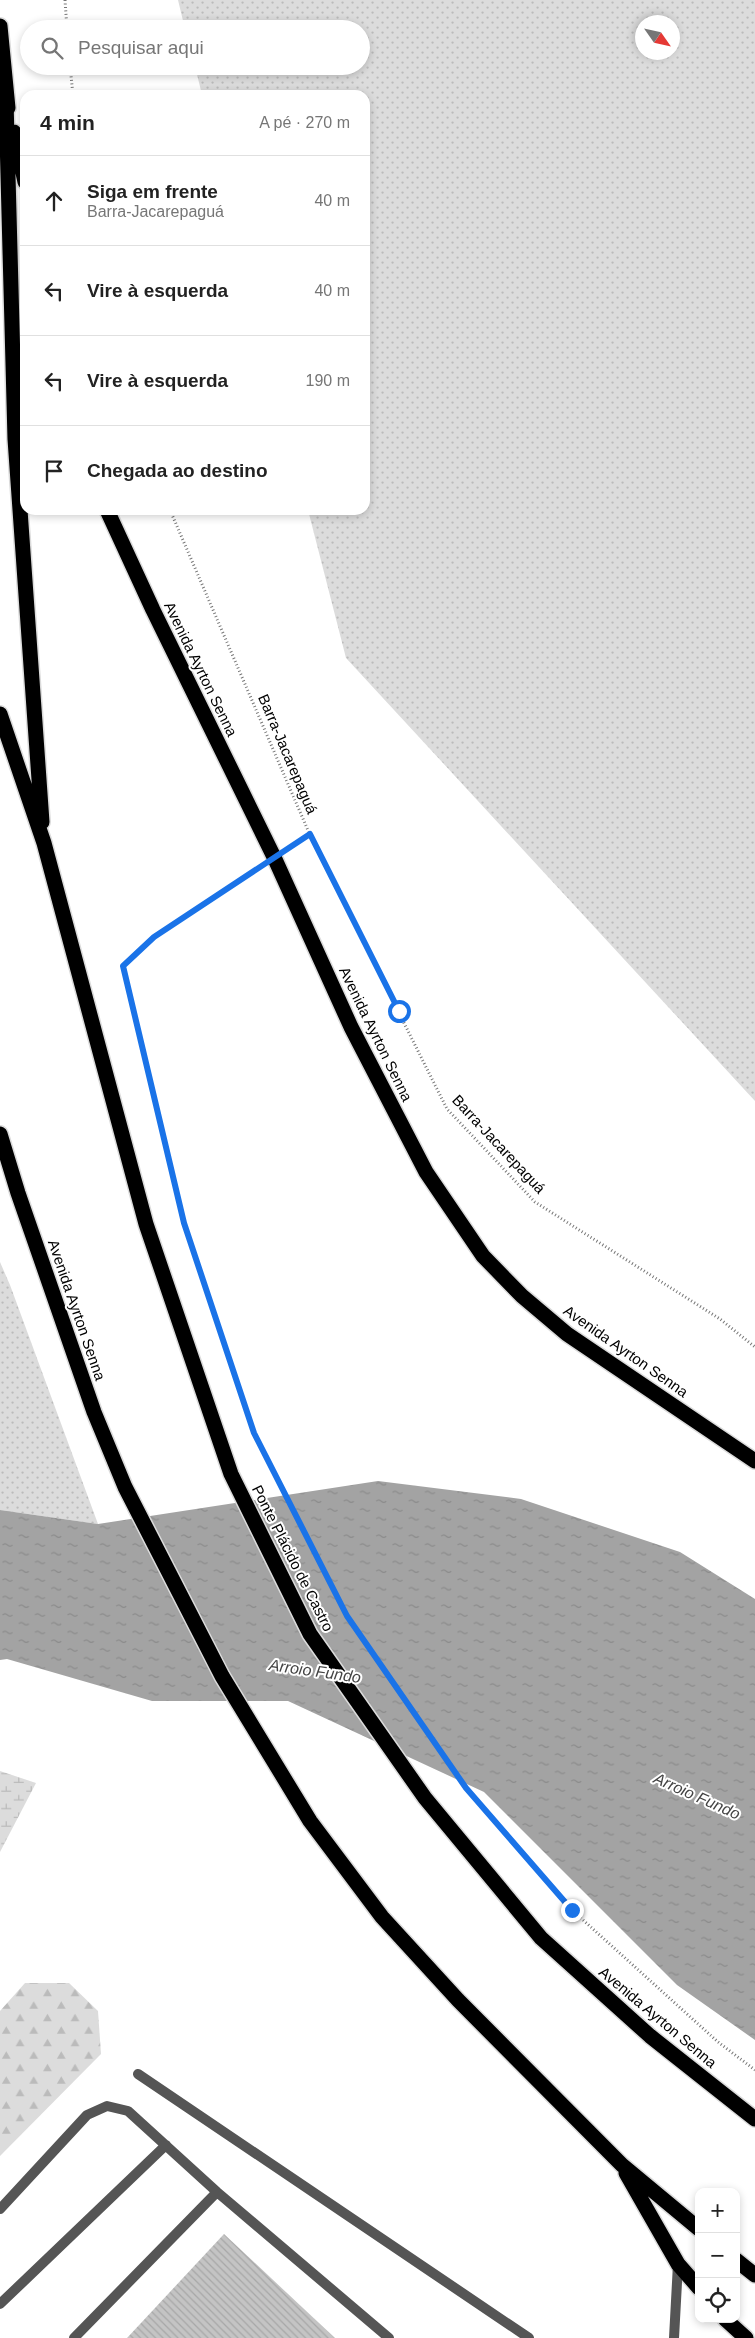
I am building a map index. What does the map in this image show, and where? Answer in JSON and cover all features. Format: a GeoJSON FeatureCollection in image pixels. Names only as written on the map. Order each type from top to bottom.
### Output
{"type":"FeatureCollection","features":[{"type":"Feature","properties":{"kind":"highway"},"geometry":{"type":"LineString","coordinates":[[0,26],[6,100],[15,439],[20,509]]}},
{"type":"Feature","properties":{"kind":"highway"},"geometry":{"type":"LineString","coordinates":[[6,100],[20,160]]}},
{"type":"Feature","properties":{"kind":"highway"},"geometry":{"type":"LineString","coordinates":[[20,515],[44,843]]}},
{"type":"Feature","properties":{"kind":"highway","name":"Avenida Ayrton Senna"},"geometry":{"type":"LineString","coordinates":[[109,515],[152,610],[274,857],[350,1027],[421,1164],[483,1256],[522,1296],[567,1334],[755,1461]]}},
{"type":"Feature","properties":{"kind":"highway"},"geometry":{"type":"LineString","coordinates":[[0,714],[44,843]]}},
{"type":"Feature","properties":{"kind":"highway","name":"Ponte Plácido de Castro"},"geometry":{"type":"LineString","coordinates":[[44,843],[146,1224],[231,1474],[310,1634],[425,1798],[541,1938]]}},
{"type":"Feature","properties":{"kind":"highway","name":"Avenida Ayrton Senna"},"geometry":{"type":"LineString","coordinates":[[0,1134],[18,1193],[94,1412],[125,1487],[222,1676],[310,1821],[382,1916],[458,2000],[622,2165]]}},
{"type":"Feature","properties":{"kind":"highway","name":"Avenida Ayrton Senna"},"geometry":{"type":"LineString","coordinates":[[541,1938],[650,2036],[755,2119]]}},
{"type":"Feature","properties":{"kind":"highway"},"geometry":{"type":"LineString","coordinates":[[622,2165],[695,2226]]}},
{"type":"Feature","properties":{"kind":"highway"},"geometry":{"type":"LineString","coordinates":[[622,2165],[678,2264],[695,2283]]}},
{"type":"Feature","properties":{"kind":"highway"},"geometry":{"type":"LineString","coordinates":[[740,2263],[755,2276]]}},
{"type":"Feature","properties":{"kind":"highway"},"geometry":{"type":"LineString","coordinates":[[729,2323],[746,2338]]}},
{"type":"Feature","properties":{"kind":"lane"},"geometry":{"type":"LineString","coordinates":[[138,2074],[529,2338]]}},
{"type":"Feature","properties":{"kind":"lane"},"geometry":{"type":"LineString","coordinates":[[0,2209],[87,2115],[106,2106],[128,2111],[217,2192],[389,2338]]}},
{"type":"Feature","properties":{"kind":"lane"},"geometry":{"type":"LineString","coordinates":[[0,2304],[166,2145]]}},
{"type":"Feature","properties":{"kind":"lane"},"geometry":{"type":"LineString","coordinates":[[74,2338],[217,2192]]}},
{"type":"Feature","properties":{"kind":"lane"},"geometry":{"type":"LineString","coordinates":[[674,2338],[678,2264]]}},
{"type":"Feature","properties":{"kind":"path"},"geometry":{"type":"LineString","coordinates":[[64,0],[66,20]]}},
{"type":"Feature","properties":{"kind":"path"},"geometry":{"type":"LineString","coordinates":[[71,75],[72,90]]}},
{"type":"Feature","properties":{"kind":"path","name":"Barra-Jacarepaguá"},"geometry":{"type":"LineString","coordinates":[[172,515],[310,834],[447,1109],[535,1202],[720,1318],[755,1347]]}},
{"type":"Feature","properties":{"kind":"path"},"geometry":{"type":"LineString","coordinates":[[310,834],[154,937],[123,966],[184,1223],[254,1433],[347,1616],[466,1788],[572,1910],[718,2042],[755,2070]]}},
{"type":"Feature","properties":{"kind":"green space"},"geometry":{"type":"Polygon","coordinates":[[[178,0],[755,0],[755,1101],[346,658],[309,515],[370,515],[370,90],[201,90],[197,75],[370,75],[370,20],[183,20],[178,0]]]}},
{"type":"Feature","properties":{"kind":"green space"},"geometry":{"type":"Polygon","coordinates":[[[0,1262],[10,1285],[98,1524],[0,1510],[0,1262]]]}},
{"type":"Feature","properties":{"kind":"green space"},"geometry":{"type":"Polygon","coordinates":[[[0,1771],[36,1783],[0,1852],[0,1771]]]}},
{"type":"Feature","properties":{"kind":"green space"},"geometry":{"type":"Polygon","coordinates":[[[25,1983],[69,1983],[98,2011],[101,2054],[0,2156],[0,2011],[25,1983]]]}},
{"type":"Feature","properties":{"kind":"water","name":"Arroio Fundo"},"geometry":{"type":"Polygon","coordinates":[[[378,1481],[521,1499],[680,1552],[755,1599],[755,2040],[677,1985],[484,1792],[288,1701],[152,1701],[7,1659],[0,1660],[0,1510],[98,1524],[378,1481]]]}},
{"type":"Feature","properties":{"kind":"building"},"geometry":{"type":"Polygon","coordinates":[[[224,2234],[335,2338],[127,2338],[224,2234]]]}},
{"type":"Feature","properties":{"kind":"route"},"geometry":{"type":"LineString","coordinates":[[399,1011],[310,834],[154,937],[123,966],[184,1223],[254,1433],[347,1616],[466,1788],[572,1910]]}}]}
